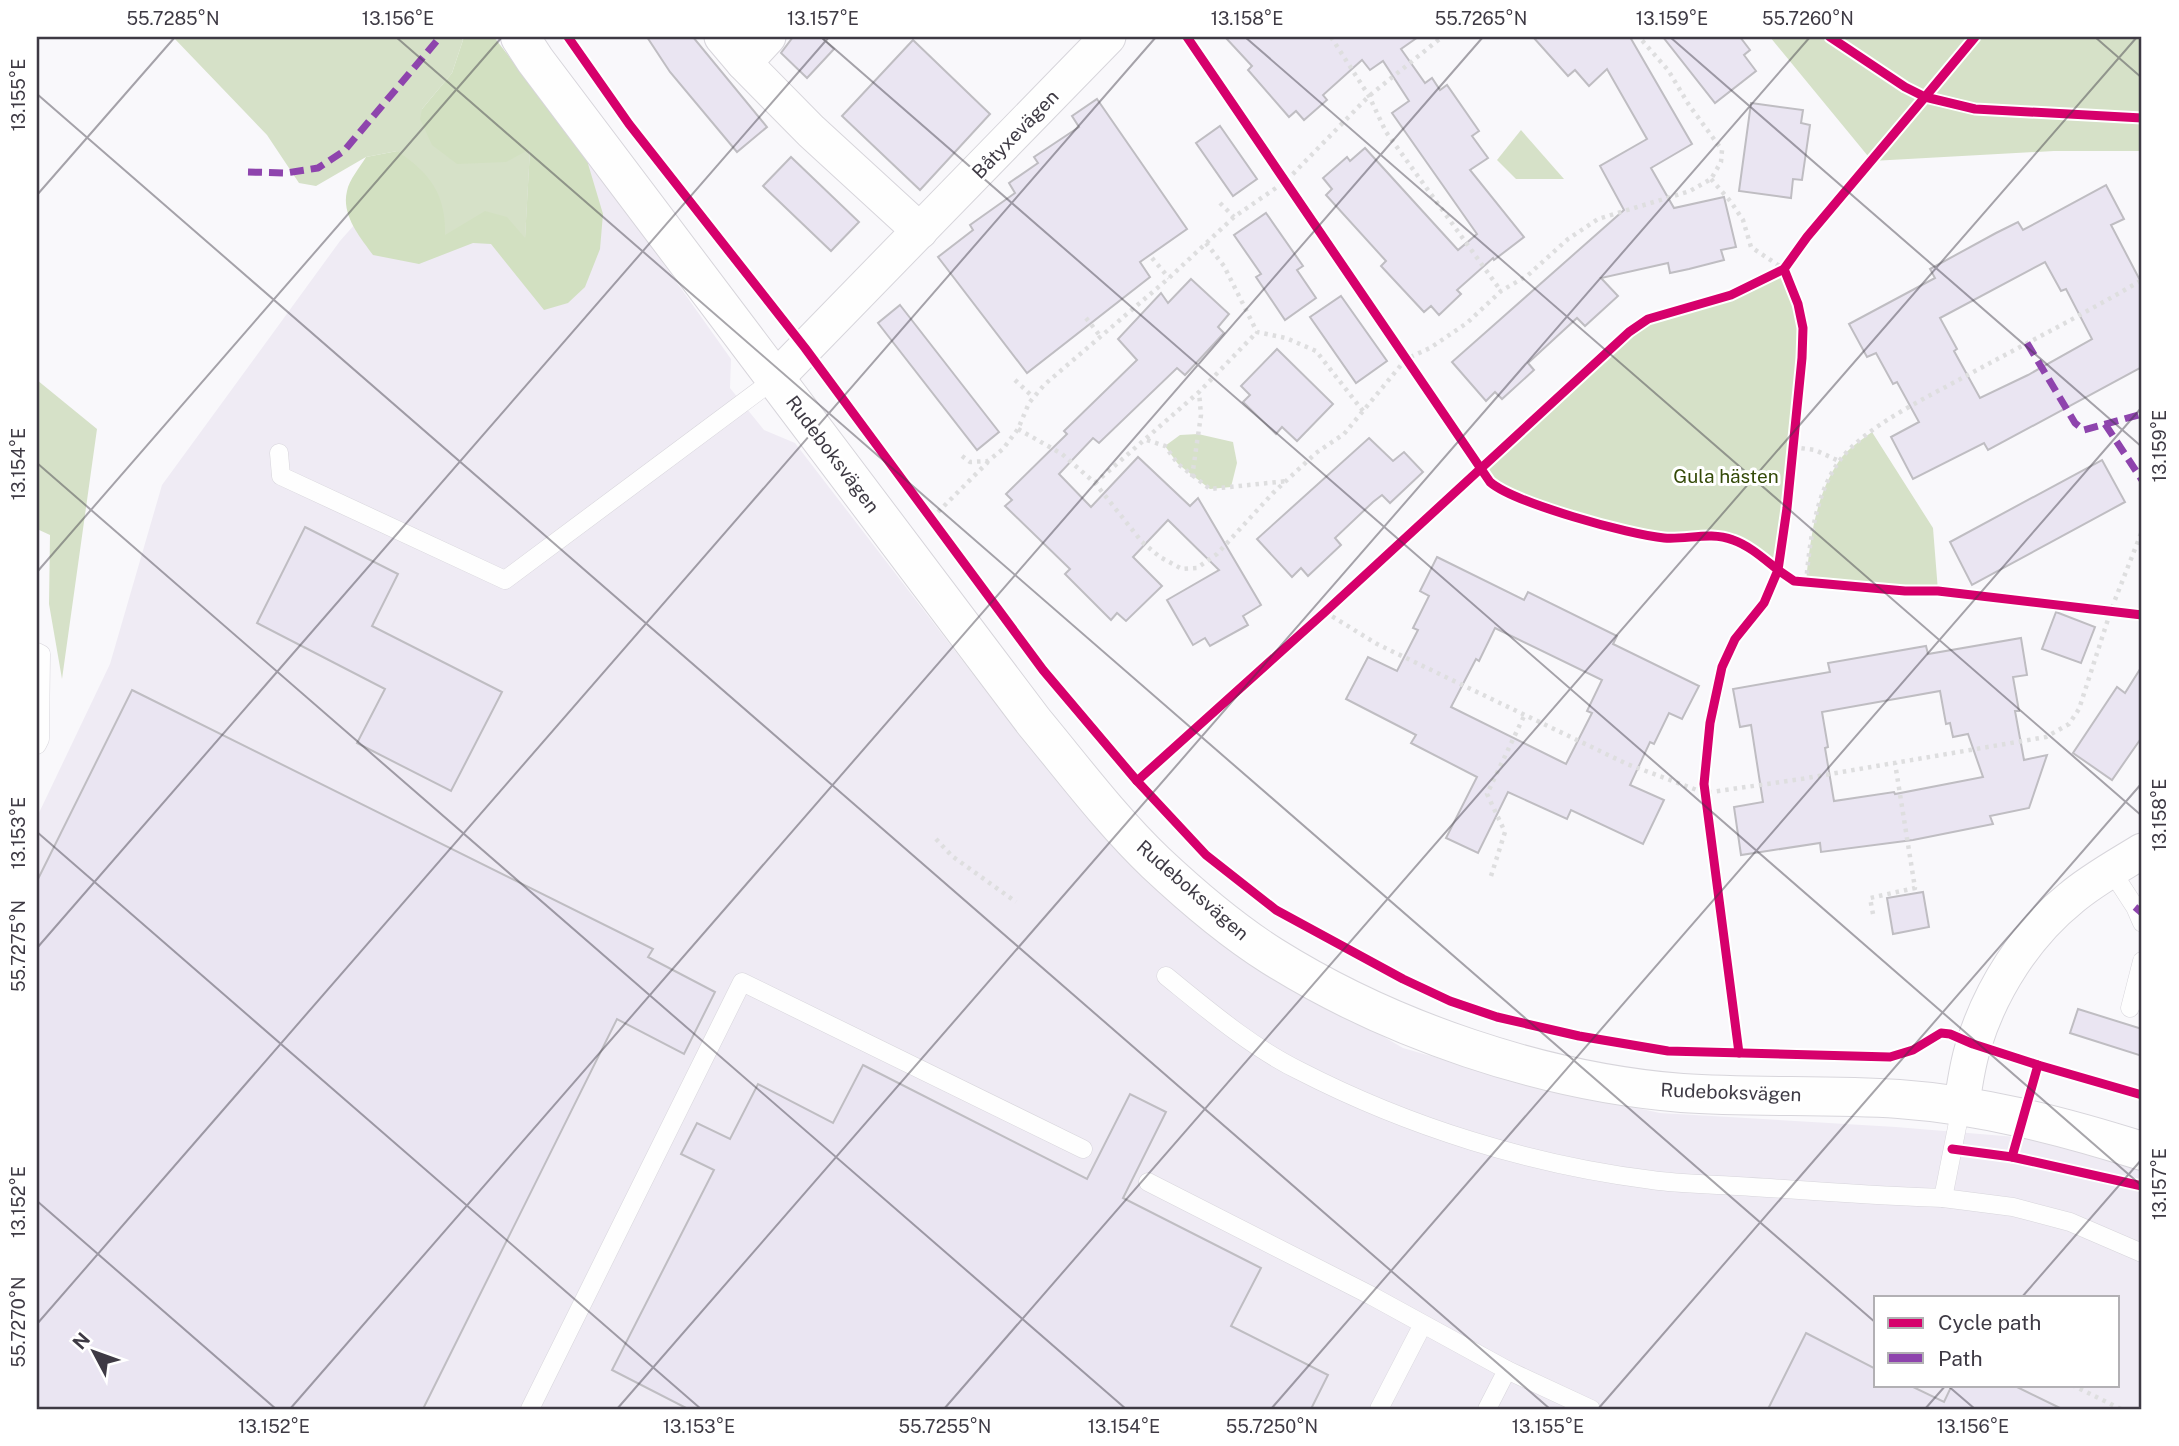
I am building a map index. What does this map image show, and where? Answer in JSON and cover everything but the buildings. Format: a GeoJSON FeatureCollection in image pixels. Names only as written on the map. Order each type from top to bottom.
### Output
{"type":"FeatureCollection","features":[{"type":"Feature","properties":{"kind":"street","name":"Rudeboksvägen"},"geometry":{"type":"LineString","coordinates":[[520,37],[1034,722],[1104,807],[1156,862],[1231,927],[1272,956],[1388,1018],[1527,1067],[1552,1073],[1590,1081],[1682,1093],[1902,1099],[1961,1107],[2067,1128],[2142,1151]]}},
{"type":"Feature","properties":{"kind":"street"},"geometry":{"type":"LineString","coordinates":[[722,37],[811,131],[920,231]]}},
{"type":"Feature","properties":{"kind":"street"},"geometry":{"type":"LineString","coordinates":[[744,63],[768,37]]}},
{"type":"Feature","properties":{"kind":"street","name":"Båtyxevägen"},"geometry":{"type":"LineString","coordinates":[[776,378],[1108,37]]}},
{"type":"Feature","properties":{"kind":"street"},"geometry":{"type":"LineString","coordinates":[[1961,1107],[1973,1044],[2008,970],[2039,930],[2070,899],[2142,851]]}},
{"type":"Feature","properties":{"kind":"lane"},"geometry":{"type":"LineString","coordinates":[[279,453],[281,476],[505,580],[776,378]]}},
{"type":"Feature","properties":{"kind":"lane"},"geometry":{"type":"LineString","coordinates":[[37,652],[41,654],[40,739],[37,745]]}},
{"type":"Feature","properties":{"kind":"lane"},"geometry":{"type":"LineString","coordinates":[[2111,870],[2142,923]]}},
{"type":"Feature","properties":{"kind":"lane"},"geometry":{"type":"LineString","coordinates":[[2130,1008],[2142,961]]}},
{"type":"Feature","properties":{"kind":"lane"},"geometry":{"type":"LineString","coordinates":[[1166,976],[1268,1053],[1299,1071],[1449,1135],[1565,1165],[1653,1181],[1943,1198],[2025,1210],[2070,1222],[2142,1253]]}},
{"type":"Feature","properties":{"kind":"lane"},"geometry":{"type":"LineString","coordinates":[[530,1409],[742,982],[1083,1149]]}},
{"type":"Feature","properties":{"kind":"lane"},"geometry":{"type":"LineString","coordinates":[[1943,1198],[1961,1107]]}},
{"type":"Feature","properties":{"kind":"lane"},"geometry":{"type":"LineString","coordinates":[[1148,1182],[1371,1296],[1507,1370],[1591,1409]]}},
{"type":"Feature","properties":{"kind":"lane"},"geometry":{"type":"LineString","coordinates":[[1379,1409],[1422,1326]]}},
{"type":"Feature","properties":{"kind":"lane"},"geometry":{"type":"LineString","coordinates":[[1487,1409],[1507,1370]]}},
{"type":"Feature","properties":{"kind":"path"},"geometry":{"type":"LineString","coordinates":[[1331,37],[1369,96],[1387,132],[1501,291]]}},
{"type":"Feature","properties":{"kind":"path"},"geometry":{"type":"LineString","coordinates":[[932,518],[1003,449],[1018,429],[1028,403],[1044,385],[1170,278],[1234,217],[1286,181],[1369,96],[1442,37]]}},
{"type":"Feature","properties":{"kind":"path"},"geometry":{"type":"LineString","coordinates":[[1018,429],[1062,454],[1095,483],[1142,542],[1160,558],[1182,569],[1197,568],[1217,554],[1317,453],[1344,434],[1406,359],[1430,348],[1466,323],[1501,291],[1527,276],[1568,239],[1598,219],[1690,191],[1711,179],[1721,162],[1721,149],[1668,71],[1639,37]]}},
{"type":"Feature","properties":{"kind":"path"},"geometry":{"type":"LineString","coordinates":[[1278,170],[1293,192]]}},
{"type":"Feature","properties":{"kind":"path"},"geometry":{"type":"LineString","coordinates":[[1711,179],[1743,220],[1751,247],[1787,265],[1774,274]]}},
{"type":"Feature","properties":{"kind":"path"},"geometry":{"type":"LineString","coordinates":[[1220,203],[1234,217]]}},
{"type":"Feature","properties":{"kind":"path"},"geometry":{"type":"LineString","coordinates":[[1206,243],[1224,266],[1257,331],[1286,338],[1315,351],[1363,411]]}},
{"type":"Feature","properties":{"kind":"path"},"geometry":{"type":"LineString","coordinates":[[1152,258],[1170,278]]}},
{"type":"Feature","properties":{"kind":"path"},"geometry":{"type":"LineString","coordinates":[[1806,582],[1810,539],[1826,486],[1839,461],[1849,450],[1894,415],[2142,280]]}},
{"type":"Feature","properties":{"kind":"path"},"geometry":{"type":"LineString","coordinates":[[1086,318],[1101,337]]}},
{"type":"Feature","properties":{"kind":"path"},"geometry":{"type":"LineString","coordinates":[[1095,483],[1199,392],[1257,331]]}},
{"type":"Feature","properties":{"kind":"path"},"geometry":{"type":"LineString","coordinates":[[1398,348],[1413,370]]}},
{"type":"Feature","properties":{"kind":"path"},"geometry":{"type":"LineString","coordinates":[[1015,380],[1034,397]]}},
{"type":"Feature","properties":{"kind":"path"},"geometry":{"type":"LineString","coordinates":[[1192,478],[1201,415],[1199,392]]}},
{"type":"Feature","properties":{"kind":"path"},"geometry":{"type":"LineString","coordinates":[[1147,440],[1165,446],[1192,478],[1210,489],[1287,481]]}},
{"type":"Feature","properties":{"kind":"path"},"geometry":{"type":"LineString","coordinates":[[1793,447],[1815,450],[1839,461]]}},
{"type":"Feature","properties":{"kind":"path"},"geometry":{"type":"LineString","coordinates":[[962,456],[970,462],[988,461]]}},
{"type":"Feature","properties":{"kind":"path"},"geometry":{"type":"LineString","coordinates":[[924,507],[940,528]]}},
{"type":"Feature","properties":{"kind":"path"},"geometry":{"type":"LineString","coordinates":[[1325,612],[1377,644],[1627,764],[1705,788],[1895,762],[2046,737],[2069,724],[2079,709],[2111,610],[2142,531]]}},
{"type":"Feature","properties":{"kind":"path"},"geometry":{"type":"LineString","coordinates":[[1315,621],[1335,603]]}},
{"type":"Feature","properties":{"kind":"path"},"geometry":{"type":"LineString","coordinates":[[1491,876],[1505,832],[1487,794],[1525,714]]}},
{"type":"Feature","properties":{"kind":"path"},"geometry":{"type":"LineString","coordinates":[[1873,914],[1871,898],[1915,887],[1895,762]]}},
{"type":"Feature","properties":{"kind":"path"},"geometry":{"type":"LineString","coordinates":[[1705,788],[1707,806]]}},
{"type":"Feature","properties":{"kind":"path"},"geometry":{"type":"LineString","coordinates":[[936,839],[952,856],[1016,902]]}},
{"type":"Feature","properties":{"kind":"path"},"geometry":{"type":"LineString","coordinates":[[2074,1386],[2121,1409]]}},
{"type":"Feature","properties":{"kind":"shaded area"},"geometry":{"type":"Polygon","coordinates":[[[512,46],[731,359],[730,388],[764,430],[795,443],[1022,738],[1138,867],[1254,961],[1403,1048],[1520,1082],[1660,1113],[1896,1127],[2053,1140],[2142,1169],[2142,1409],[37,1409],[37,817],[110,664],[162,485],[340,241],[512,46]]]}},
{"type":"Feature","properties":{"kind":"green space"},"geometry":{"type":"Polygon","coordinates":[[[173,37],[460,37],[463,40],[452,73],[422,109],[530,149],[525,239],[445,236],[397,151],[366,157],[316,186],[299,183],[267,135],[173,37]]]}},
{"type":"Feature","properties":{"kind":"green space"},"geometry":{"type":"Polygon","coordinates":[[[464,37],[494,37],[586,157],[603,214],[600,249],[585,287],[568,303],[544,310],[491,244],[473,243],[419,264],[373,255],[349,217],[346,200],[348,187],[366,157],[397,151],[419,168],[434,186],[443,208],[445,235],[485,211],[507,217],[525,238],[530,149],[506,162],[457,164],[432,145],[420,119],[422,109],[452,73],[464,37]]]}},
{"type":"Feature","properties":{"kind":"green space"},"geometry":{"type":"Polygon","coordinates":[[[1770,37],[2142,37],[2142,151],[2054,151],[1872,161],[1770,37]]]}},
{"type":"Feature","properties":{"kind":"green space"},"geometry":{"type":"Polygon","coordinates":[[[1521,130],[1564,179],[1516,179],[1497,160],[1521,130]]]}},
{"type":"Feature","properties":{"kind":"green space","name":"Gula hästen"},"geometry":{"type":"Polygon","coordinates":[[[1784,269],[1798,304],[1803,328],[1787,508],[1778,570],[1757,553],[1733,540],[1700,535],[1673,538],[1650,536],[1611,527],[1515,497],[1497,488],[1479,469],[1629,332],[1648,319],[1731,295],[1784,269]]]}},
{"type":"Feature","properties":{"kind":"green space"},"geometry":{"type":"Polygon","coordinates":[[[37,380],[97,429],[62,679],[49,604],[50,535],[37,529],[37,380]]]}},
{"type":"Feature","properties":{"kind":"green space"},"geometry":{"type":"Polygon","coordinates":[[[1872,432],[1933,528],[1938,591],[1905,591],[1806,582],[1812,535],[1824,489],[1842,457],[1872,432]]]}},
{"type":"Feature","properties":{"kind":"green space"},"geometry":{"type":"Polygon","coordinates":[[[1198,434],[1233,442],[1237,463],[1231,487],[1210,489],[1178,464],[1165,446],[1180,435],[1198,434]]]}},
{"type":"Feature","properties":{"kind":"marked path"},"geometry":{"type":"LineString","coordinates":[[248,172],[286,173],[318,168],[344,151],[440,37]]}},
{"type":"Feature","properties":{"kind":"marked path"},"geometry":{"type":"LineString","coordinates":[[2027,343],[2075,423],[2084,430],[2142,414]]}},
{"type":"Feature","properties":{"kind":"marked path"},"geometry":{"type":"LineString","coordinates":[[2105,424],[2142,480]]}},
{"type":"Feature","properties":{"kind":"marked path"},"geometry":{"type":"LineString","coordinates":[[2135,907],[2142,913]]}},
{"type":"Feature","properties":{"kind":"cycle path"},"geometry":{"type":"LineString","coordinates":[[568,37],[629,124],[805,348],[1043,670],[1137,781],[1206,855],[1276,910],[1403,979],[1450,1001],[1497,1017],[1579,1036],[1668,1051],[1890,1057],[1913,1050],[1941,1033],[2142,1095]]}},
{"type":"Feature","properties":{"kind":"cycle path"},"geometry":{"type":"LineString","coordinates":[[1187,37],[1490,482],[1547,508],[1626,531],[1664,538],[1724,537],[1751,549],[1778,570],[1764,603],[1735,639],[1722,667],[1710,723],[1704,784],[1739,1053]]}},
{"type":"Feature","properties":{"kind":"cycle path"},"geometry":{"type":"LineString","coordinates":[[1830,37],[1905,87],[1925,97],[1975,37]]}},
{"type":"Feature","properties":{"kind":"cycle path"},"geometry":{"type":"LineString","coordinates":[[1137,781],[1629,332],[1648,319],[1731,295],[1784,269],[1807,237],[1925,97],[1975,109],[2142,118]]}},
{"type":"Feature","properties":{"kind":"cycle path"},"geometry":{"type":"LineString","coordinates":[[1784,269],[1798,304],[1803,328],[1787,508],[1778,570],[1794,581],[1905,591],[1938,591],[2142,615]]}},
{"type":"Feature","properties":{"kind":"cycle path"},"geometry":{"type":"LineString","coordinates":[[2012,1157],[2038,1065]]}},
{"type":"Feature","properties":{"kind":"cycle path"},"geometry":{"type":"LineString","coordinates":[[1952,1149],[2012,1157],[2142,1186]]}}]}
